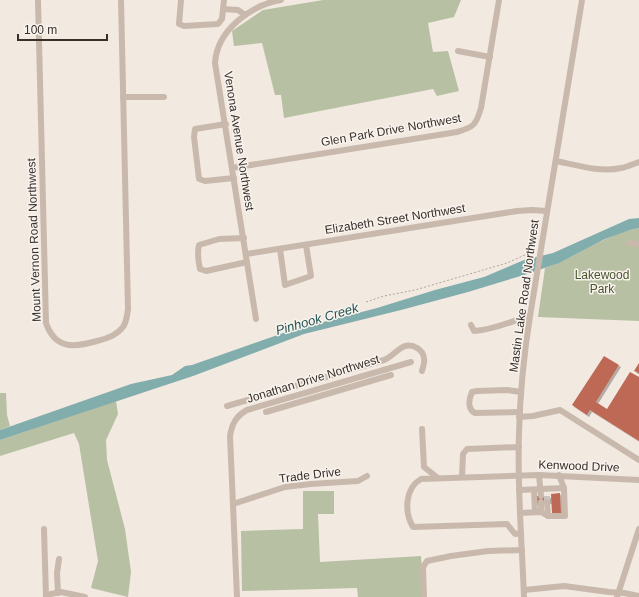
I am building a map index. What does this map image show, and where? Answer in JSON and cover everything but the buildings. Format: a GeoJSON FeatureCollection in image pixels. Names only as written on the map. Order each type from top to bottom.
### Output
{"type":"FeatureCollection","features":[{"type":"Feature","properties":{"kind":"street","name":"Mount Vernon Road Northwest"},"geometry":{"type":"LineString","coordinates":[[38,0],[46,323],[48,329],[57,340],[68,345],[81,346],[109,338],[122,328],[127,320],[128,301],[121,0]]}},
{"type":"Feature","properties":{"kind":"street"},"geometry":{"type":"LineString","coordinates":[[181,0],[179,24],[184,26],[218,24],[222,20],[224,0]]}},
{"type":"Feature","properties":{"kind":"street"},"geometry":{"type":"LineString","coordinates":[[257,7],[259,0]]}},
{"type":"Feature","properties":{"kind":"street","name":"Venona Avenue Northwest"},"geometry":{"type":"LineString","coordinates":[[256,319],[226,124],[215,63],[215,55],[223,37],[245,15],[265,3],[281,0]]}},
{"type":"Feature","properties":{"kind":"street","name":"Glen Park Drive Northwest"},"geometry":{"type":"LineString","coordinates":[[232,168],[467,129],[473,126],[478,120],[499,0]]}},
{"type":"Feature","properties":{"kind":"street","name":"Mastin Lake Road Northwest"},"geometry":{"type":"LineString","coordinates":[[524,597],[519,490],[521,392],[530,316],[582,0]]}},
{"type":"Feature","properties":{"kind":"street"},"geometry":{"type":"LineString","coordinates":[[223,9],[238,10],[245,15]]}},
{"type":"Feature","properties":{"kind":"street"},"geometry":{"type":"LineString","coordinates":[[458,51],[490,57]]}},
{"type":"Feature","properties":{"kind":"street"},"geometry":{"type":"LineString","coordinates":[[123,97],[164,97]]}},
{"type":"Feature","properties":{"kind":"street"},"geometry":{"type":"LineString","coordinates":[[226,124],[195,129],[194,137],[199,179],[205,181],[234,178]]}},
{"type":"Feature","properties":{"kind":"street"},"geometry":{"type":"LineString","coordinates":[[556,161],[609,170],[639,162]]}},
{"type":"Feature","properties":{"kind":"street","name":"Elizabeth Street Northwest"},"geometry":{"type":"LineString","coordinates":[[246,254],[517,211],[538,210],[547,212]]}},
{"type":"Feature","properties":{"kind":"street"},"geometry":{"type":"LineString","coordinates":[[244,238],[219,239],[199,244],[197,260],[200,269],[206,271],[247,262]]}},
{"type":"Feature","properties":{"kind":"street"},"geometry":{"type":"LineString","coordinates":[[629,243],[639,244]]}},
{"type":"Feature","properties":{"kind":"street"},"geometry":{"type":"LineString","coordinates":[[280,249],[285,285],[311,276],[306,244]]}},
{"type":"Feature","properties":{"kind":"street"},"geometry":{"type":"LineString","coordinates":[[471,324],[474,331],[510,323],[530,316]]}},
{"type":"Feature","properties":{"kind":"street"},"geometry":{"type":"LineString","coordinates":[[227,406],[379,362],[391,357],[406,346],[411,346],[422,351],[424,358],[422,371]]}},
{"type":"Feature","properties":{"kind":"street"},"geometry":{"type":"LineString","coordinates":[[379,362],[384,377]]}},
{"type":"Feature","properties":{"kind":"street","name":"Jonathan Drive Northwest"},"geometry":{"type":"LineString","coordinates":[[237,597],[230,436],[235,419],[247,410],[411,362]]}},
{"type":"Feature","properties":{"kind":"street"},"geometry":{"type":"LineString","coordinates":[[361,367],[365,383]]}},
{"type":"Feature","properties":{"kind":"street"},"geometry":{"type":"LineString","coordinates":[[342,373],[347,388]]}},
{"type":"Feature","properties":{"kind":"street"},"geometry":{"type":"LineString","coordinates":[[266,412],[390,375]]}},
{"type":"Feature","properties":{"kind":"street"},"geometry":{"type":"LineString","coordinates":[[325,378],[329,393]]}},
{"type":"Feature","properties":{"kind":"street"},"geometry":{"type":"LineString","coordinates":[[306,383],[310,399]]}},
{"type":"Feature","properties":{"kind":"street"},"geometry":{"type":"LineString","coordinates":[[288,388],[293,404]]}},
{"type":"Feature","properties":{"kind":"street"},"geometry":{"type":"LineString","coordinates":[[521,392],[507,390],[472,392],[470,398],[470,408],[476,413],[520,414],[533,416],[560,410],[639,460]]}},
{"type":"Feature","properties":{"kind":"street"},"geometry":{"type":"LineString","coordinates":[[269,394],[274,410]]}},
{"type":"Feature","properties":{"kind":"street"},"geometry":{"type":"LineString","coordinates":[[422,429],[424,467],[438,478]]}},
{"type":"Feature","properties":{"kind":"street"},"geometry":{"type":"LineString","coordinates":[[462,477],[463,454],[467,449],[519,446]]}},
{"type":"Feature","properties":{"kind":"street"},"geometry":{"type":"LineString","coordinates":[[539,475],[542,495],[548,516]]}},
{"type":"Feature","properties":{"kind":"street","name":"Kenwood Drive"},"geometry":{"type":"LineString","coordinates":[[521,533],[515,534],[507,524],[413,527],[409,519],[408,496],[412,487],[421,479],[539,475],[639,480]]}},
{"type":"Feature","properties":{"kind":"street","name":"Trade Drive"},"geometry":{"type":"LineString","coordinates":[[232,504],[285,488],[311,484],[358,481],[367,476]]}},
{"type":"Feature","properties":{"kind":"street"},"geometry":{"type":"LineString","coordinates":[[520,513],[538,512],[548,516],[565,516],[564,488],[559,476]]}},
{"type":"Feature","properties":{"kind":"street"},"geometry":{"type":"LineString","coordinates":[[519,490],[542,495],[564,488]]}},
{"type":"Feature","properties":{"kind":"street"},"geometry":{"type":"LineString","coordinates":[[538,512],[542,495]]}},
{"type":"Feature","properties":{"kind":"street"},"geometry":{"type":"LineString","coordinates":[[538,512],[542,495]]}},
{"type":"Feature","properties":{"kind":"street"},"geometry":{"type":"LineString","coordinates":[[44,529],[46,596],[61,594],[85,597]]}},
{"type":"Feature","properties":{"kind":"street"},"geometry":{"type":"LineString","coordinates":[[618,595],[639,529]]}},
{"type":"Feature","properties":{"kind":"street"},"geometry":{"type":"LineString","coordinates":[[424,597],[423,567],[427,561],[488,551],[522,550]]}},
{"type":"Feature","properties":{"kind":"street"},"geometry":{"type":"LineString","coordinates":[[59,559],[58,568],[61,594]]}},
{"type":"Feature","properties":{"kind":"street"},"geometry":{"type":"LineString","coordinates":[[46,566],[58,568]]}},
{"type":"Feature","properties":{"kind":"street"},"geometry":{"type":"LineString","coordinates":[[524,590],[564,586],[618,595],[639,596]]}},
{"type":"Feature","properties":{"kind":"path"},"geometry":{"type":"LineString","coordinates":[[366,302],[507,264],[527,254],[531,249],[541,249]]}},
{"type":"Feature","properties":{"kind":"green space"},"geometry":{"type":"Polygon","coordinates":[[[323,0],[461,0],[454,17],[428,23],[433,52],[448,51],[459,91],[437,96],[433,89],[284,118],[281,95],[275,95],[262,43],[234,46],[232,31],[263,10],[323,0]]]}},
{"type":"Feature","properties":{"kind":"green space","name":"Lakewood Park"},"geometry":{"type":"Polygon","coordinates":[[[639,228],[639,321],[538,317],[545,268],[614,235],[639,228]]]}},
{"type":"Feature","properties":{"kind":"green space"},"geometry":{"type":"Polygon","coordinates":[[[0,393],[6,393],[7,415],[10,426],[0,430],[0,393]]]}},
{"type":"Feature","properties":{"kind":"green space"},"geometry":{"type":"Polygon","coordinates":[[[116,401],[118,414],[106,440],[107,460],[125,529],[131,572],[128,597],[91,588],[98,561],[79,444],[74,433],[0,456],[0,440],[116,401]]]}},
{"type":"Feature","properties":{"kind":"green space"},"geometry":{"type":"Polygon","coordinates":[[[303,491],[334,491],[334,514],[318,514],[320,562],[421,556],[424,597],[358,597],[357,588],[242,591],[241,531],[303,529],[303,491]]]}},
{"type":"Feature","properties":{"kind":"water"},"geometry":{"type":"Polygon","coordinates":[[[639,218],[639,228],[605,239],[559,263],[468,292],[304,334],[193,376],[0,440],[0,430],[131,384],[172,375],[185,366],[192,365],[289,331],[377,308],[484,277],[524,260],[553,253],[629,219],[639,218]]]}},
{"type":"Feature","properties":{"kind":"tunnel"},"geometry":{"type":"LineString","coordinates":[[547,496],[547,502]]}},
{"type":"Feature","properties":{"kind":"water label","name":"Pinhook Creek"},"geometry":{"type":"Point","coordinates":[317,319]}}]}
